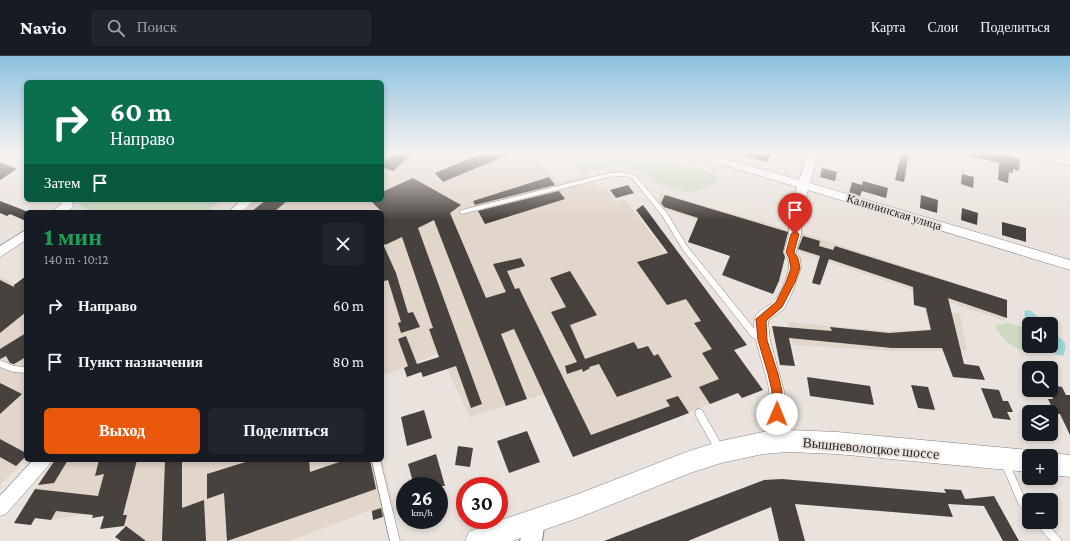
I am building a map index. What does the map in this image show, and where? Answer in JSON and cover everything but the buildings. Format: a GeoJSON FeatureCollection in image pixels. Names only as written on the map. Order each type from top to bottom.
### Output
{"type":"FeatureCollection","features":[{"type":"Feature","properties":{"kind":"main road","name":"Вышневолоцкое шоссе"},"geometry":{"type":"LineString","coordinates":[[478,541],[533,530],[578,506],[689,462],[721,452],[764,443],[837,443],[1022,460]]}},
{"type":"Feature","properties":{"kind":"main road"},"geometry":{"type":"LineString","coordinates":[[1058,465],[1070,466]]}},
{"type":"Feature","properties":{"kind":"street","name":"Калининская улица"},"geometry":{"type":"LineString","coordinates":[[775,176],[1070,265]]}},
{"type":"Feature","properties":{"kind":"street"},"geometry":{"type":"LineString","coordinates":[[780,442],[777,414],[777,391],[763,340],[761,319],[779,305],[786,293],[795,268],[794,258],[790,252],[795,234],[795,214],[806,176]]}},
{"type":"Feature","properties":{"kind":"street"},"geometry":{"type":"LineString","coordinates":[[61,210],[67,206],[66,202]]}},
{"type":"Feature","properties":{"kind":"street"},"geometry":{"type":"LineString","coordinates":[[237,210],[246,202]]}},
{"type":"Feature","properties":{"kind":"street"},"geometry":{"type":"LineString","coordinates":[[0,252],[24,235]]}},
{"type":"Feature","properties":{"kind":"street"},"geometry":{"type":"LineString","coordinates":[[0,508],[41,462]]}},
{"type":"Feature","properties":{"kind":"lane"},"geometry":{"type":"LineString","coordinates":[[462,212],[606,176]]}},
{"type":"Feature","properties":{"kind":"lane"},"geometry":{"type":"LineString","coordinates":[[630,176],[634,177],[665,215],[685,248],[754,334],[763,340]]}},
{"type":"Feature","properties":{"kind":"lane"},"geometry":{"type":"LineString","coordinates":[[0,364],[24,370]]}},
{"type":"Feature","properties":{"kind":"lane"},"geometry":{"type":"LineString","coordinates":[[699,413],[721,452]]}},
{"type":"Feature","properties":{"kind":"lane"},"geometry":{"type":"LineString","coordinates":[[1003,459],[1022,502]]}},
{"type":"Feature","properties":{"kind":"lane"},"geometry":{"type":"LineString","coordinates":[[376,462],[395,541]]}},
{"type":"Feature","properties":{"kind":"lane"},"geometry":{"type":"LineString","coordinates":[[1046,529],[1057,541]]}},
{"type":"Feature","properties":{"kind":"shaded area"},"geometry":{"type":"Polygon","coordinates":[[[384,176],[552,176],[559,182],[581,176],[588,176],[600,190],[606,188],[616,202],[625,199],[686,280],[727,341],[763,390],[742,398],[738,393],[573,457],[544,394],[470,417],[439,353],[384,375],[384,210],[243,210],[252,202],[384,202],[384,176]]]}},
{"type":"Feature","properties":{"kind":"shaded area"},"geometry":{"type":"Polygon","coordinates":[[[661,193],[793,231],[787,249],[655,206],[661,193]]]}},
{"type":"Feature","properties":{"kind":"shaded area"},"geometry":{"type":"Polygon","coordinates":[[[799,232],[1008,300],[1005,321],[793,250],[799,232]]]}},
{"type":"Feature","properties":{"kind":"shaded area"},"geometry":{"type":"Polygon","coordinates":[[[0,277],[24,288],[24,461],[0,485],[0,277]]]}},
{"type":"Feature","properties":{"kind":"shaded area"},"geometry":{"type":"Polygon","coordinates":[[[924,309],[960,314],[967,351],[889,351],[793,345],[788,322],[887,331],[930,329],[924,309]]]}},
{"type":"Feature","properties":{"kind":"shaded area"},"geometry":{"type":"Polygon","coordinates":[[[54,462],[383,462],[396,513],[373,520],[371,510],[289,541],[121,541],[115,537],[125,526],[100,529],[105,516],[92,518],[93,513],[51,520],[36,518],[31,525],[14,523],[54,462]]]}},
{"type":"Feature","properties":{"kind":"green space"},"geometry":{"type":"Polygon","coordinates":[[[648,176],[715,176],[717,177],[717,182],[701,190],[687,192],[655,183],[648,176]]]}},
{"type":"Feature","properties":{"kind":"green space"},"geometry":{"type":"Polygon","coordinates":[[[73,202],[219,202],[209,210],[88,210],[73,202]]]}},
{"type":"Feature","properties":{"kind":"green space"},"geometry":{"type":"Polygon","coordinates":[[[1009,323],[1022,327],[1022,350],[1013,347],[1001,336],[995,327],[997,324],[1009,323]]]}},
{"type":"Feature","properties":{"kind":"water"},"geometry":{"type":"Polygon","coordinates":[[[1030,310],[1038,317],[1025,317],[1024,311],[1030,310]]]}},
{"type":"Feature","properties":{"kind":"water"},"geometry":{"type":"Polygon","coordinates":[[[1058,336],[1065,344],[1065,351],[1063,356],[1054,353],[1058,353],[1058,336]]]}},
{"type":"Feature","properties":{"kind":"route"},"geometry":{"type":"LineString","coordinates":[[777,414],[777,391],[766,354],[760,326],[761,319],[779,305],[786,293],[795,268],[794,258],[790,252],[795,234]]}}]}
